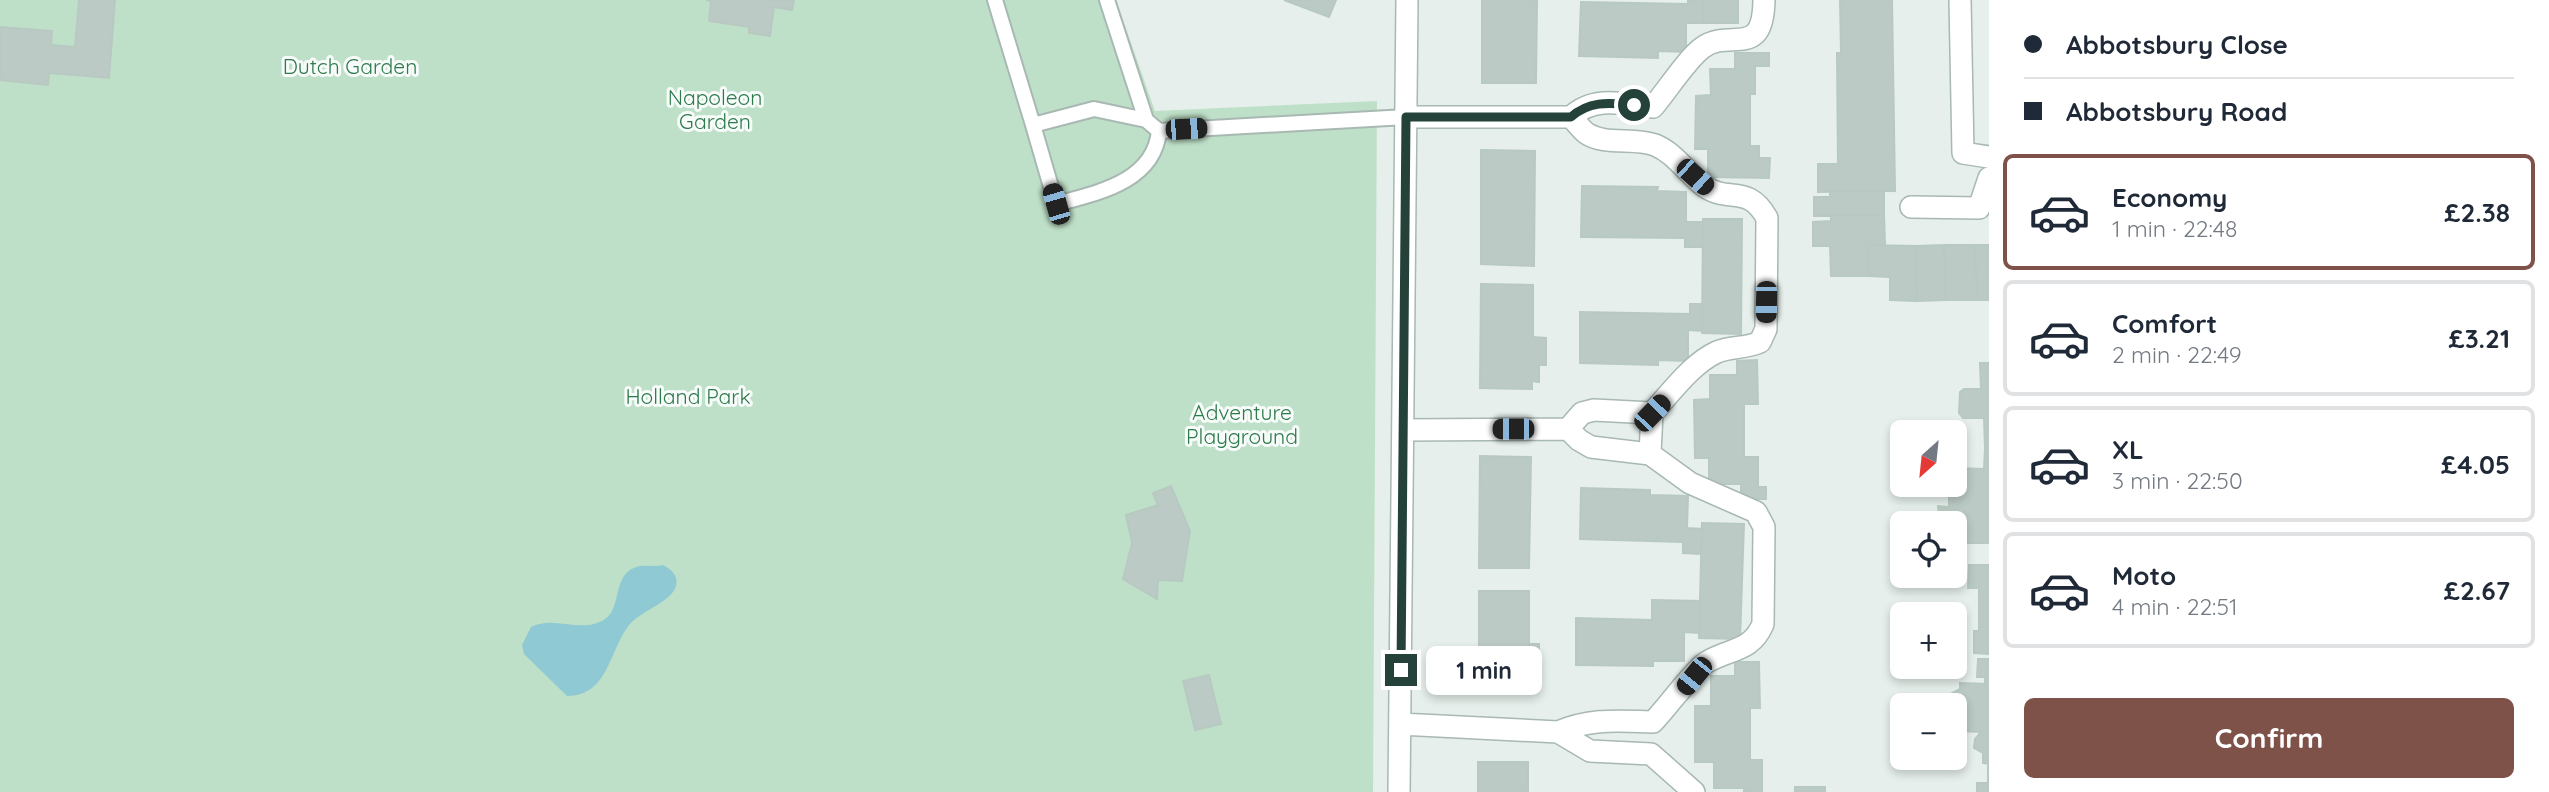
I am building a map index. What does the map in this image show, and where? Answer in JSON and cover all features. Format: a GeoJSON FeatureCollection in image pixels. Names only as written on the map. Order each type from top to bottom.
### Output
{"type":"FeatureCollection","features":[{"type":"Feature","properties":{"kind":"street"},"geometry":{"type":"LineString","coordinates":[[1399,792],[1407,0]]}},
{"type":"Feature","properties":{"kind":"street"},"geometry":{"type":"LineString","coordinates":[[1651,143],[1653,107],[1702,48],[1720,42],[1744,40],[1755,33],[1763,21],[1764,0]]}},
{"type":"Feature","properties":{"kind":"street"},"geometry":{"type":"LineString","coordinates":[[1960,0],[1964,153],[1989,157]]}},
{"type":"Feature","properties":{"kind":"street"},"geometry":{"type":"LineString","coordinates":[[1406,117],[1571,117],[1583,106],[1597,104],[1653,107]]}},
{"type":"Feature","properties":{"kind":"street"},"geometry":{"type":"LineString","coordinates":[[1571,117],[1587,134],[1600,138],[1651,143],[1668,151],[1706,187],[1718,193],[1743,195],[1759,204],[1767,218],[1766,329],[1760,342],[1747,349],[1721,351],[1703,360],[1652,413],[1650,454]]}},
{"type":"Feature","properties":{"kind":"street"},"geometry":{"type":"LineString","coordinates":[[1912,207],[1979,208],[1989,178]]}},
{"type":"Feature","properties":{"kind":"street"},"geometry":{"type":"LineString","coordinates":[[1569,429],[1582,413],[1594,410],[1652,413]]}},
{"type":"Feature","properties":{"kind":"street"},"geometry":{"type":"LineString","coordinates":[[1403,430],[1569,429],[1579,440],[1591,447],[1650,454],[1690,483],[1756,512],[1764,527],[1763,624],[1757,638],[1748,645],[1705,663],[1653,722],[1651,754]]}},
{"type":"Feature","properties":{"kind":"street"},"geometry":{"type":"LineString","coordinates":[[1400,724],[1558,732],[1596,720],[1653,722]]}},
{"type":"Feature","properties":{"kind":"street"},"geometry":{"type":"LineString","coordinates":[[1558,732],[1590,751],[1651,754],[1694,792]]}},
{"type":"Feature","properties":{"kind":"lane"},"geometry":{"type":"LineString","coordinates":[[995,0],[1056,204],[1111,189],[1139,171],[1150,159],[1159,131]]}},
{"type":"Feature","properties":{"kind":"lane"},"geometry":{"type":"LineString","coordinates":[[1107,0],[1146,120]]}},
{"type":"Feature","properties":{"kind":"lane"},"geometry":{"type":"LineString","coordinates":[[1033,125],[1094,109],[1146,120],[1159,131],[1406,117]]}},
{"type":"Feature","properties":{"kind":"green space","name":"Holland Park"},"geometry":{"type":"Polygon","coordinates":[[[0,0],[1116,0],[1155,111],[1377,101],[1373,792],[0,792],[0,0]]]}},
{"type":"Feature","properties":{"kind":"water"},"geometry":{"type":"Polygon","coordinates":[[[663,565],[675,576],[676,586],[663,601],[631,623],[607,668],[592,688],[581,694],[567,696],[524,654],[522,645],[531,627],[548,623],[584,625],[602,621],[609,616],[621,583],[631,569],[663,565]]]}},
{"type":"Feature","properties":{"kind":"building"},"geometry":{"type":"Polygon","coordinates":[[[79,0],[115,0],[109,78],[49,73],[48,85],[0,80],[0,27],[52,31],[51,45],[75,47],[79,0]]]}},
{"type":"Feature","properties":{"kind":"building"},"geometry":{"type":"Polygon","coordinates":[[[706,0],[794,0],[792,10],[774,7],[770,36],[749,33],[749,27],[709,21],[711,1],[706,0]]]}},
{"type":"Feature","properties":{"kind":"building"},"geometry":{"type":"Polygon","coordinates":[[[1284,0],[1336,0],[1329,17],[1284,0]]]}},
{"type":"Feature","properties":{"kind":"building"},"geometry":{"type":"Polygon","coordinates":[[[1482,0],[1537,0],[1536,83],[1482,83],[1482,0]]]}},
{"type":"Feature","properties":{"kind":"building"},"geometry":{"type":"Polygon","coordinates":[[[1688,0],[1703,0],[1703,23],[1686,23],[1686,52],[1658,51],[1658,58],[1579,56],[1581,2],[1688,4],[1688,0]]]}},
{"type":"Feature","properties":{"kind":"building"},"geometry":{"type":"Polygon","coordinates":[[[1703,0],[1738,0],[1738,23],[1703,23],[1703,0]]]}},
{"type":"Feature","properties":{"kind":"building"},"geometry":{"type":"Polygon","coordinates":[[[1840,0],[1892,0],[1895,191],[1818,192],[1818,164],[1838,164],[1837,53],[1841,53],[1840,0]]]}},
{"type":"Feature","properties":{"kind":"building"},"geometry":{"type":"Polygon","coordinates":[[[1735,53],[1769,53],[1769,66],[1755,66],[1755,94],[1750,94],[1750,146],[1759,146],[1759,158],[1770,158],[1769,178],[1708,177],[1708,149],[1695,149],[1696,96],[1711,95],[1710,69],[1735,69],[1735,53]]]}},
{"type":"Feature","properties":{"kind":"building"},"geometry":{"type":"Polygon","coordinates":[[[1481,150],[1535,151],[1534,266],[1481,264],[1481,150]]]}},
{"type":"Feature","properties":{"kind":"building"},"geometry":{"type":"Polygon","coordinates":[[[1582,186],[1658,187],[1657,191],[1686,192],[1686,222],[1703,222],[1703,247],[1685,247],[1685,238],[1581,237],[1582,186]]]}},
{"type":"Feature","properties":{"kind":"building"},"geometry":{"type":"Polygon","coordinates":[[[1830,191],[1884,191],[1884,215],[1814,216],[1814,197],[1830,197],[1830,191]]]}},
{"type":"Feature","properties":{"kind":"building"},"geometry":{"type":"Polygon","coordinates":[[[1884,215],[1885,245],[1868,245],[1869,276],[1831,276],[1830,246],[1813,246],[1813,222],[1831,221],[1831,216],[1884,215]]]}},
{"type":"Feature","properties":{"kind":"building"},"geometry":{"type":"Polygon","coordinates":[[[1703,219],[1742,219],[1741,334],[1702,333],[1703,219]]]}},
{"type":"Feature","properties":{"kind":"building"},"geometry":{"type":"Polygon","coordinates":[[[1868,245],[1916,246],[1917,301],[1890,300],[1890,277],[1869,276],[1868,245]]]}},
{"type":"Feature","properties":{"kind":"building"},"geometry":{"type":"Polygon","coordinates":[[[1944,245],[1975,245],[1977,300],[1945,300],[1944,245]]]}},
{"type":"Feature","properties":{"kind":"building"},"geometry":{"type":"Polygon","coordinates":[[[1944,245],[1945,300],[1917,301],[1916,246],[1944,245]]]}},
{"type":"Feature","properties":{"kind":"building"},"geometry":{"type":"Polygon","coordinates":[[[1975,245],[1989,245],[1989,300],[1977,300],[1975,245]]]}},
{"type":"Feature","properties":{"kind":"building"},"geometry":{"type":"Polygon","coordinates":[[[1481,284],[1533,285],[1533,337],[1546,338],[1546,365],[1539,365],[1539,382],[1532,381],[1532,389],[1480,388],[1481,284]]]}},
{"type":"Feature","properties":{"kind":"building"},"geometry":{"type":"Polygon","coordinates":[[[1690,304],[1703,304],[1702,331],[1688,330],[1688,361],[1658,360],[1658,365],[1580,363],[1580,312],[1690,314],[1690,304]]]}},
{"type":"Feature","properties":{"kind":"building"},"geometry":{"type":"Polygon","coordinates":[[[1757,360],[1758,404],[1744,404],[1744,457],[1758,457],[1758,487],[1766,487],[1766,499],[1741,499],[1741,484],[1709,484],[1709,458],[1695,458],[1694,400],[1710,399],[1710,375],[1737,375],[1737,361],[1757,360]]]}},
{"type":"Feature","properties":{"kind":"building"},"geometry":{"type":"Polygon","coordinates":[[[1980,363],[1989,363],[1989,448],[1985,448],[1984,418],[1963,418],[1959,413],[1960,392],[1964,389],[1981,389],[1980,363]]]}},
{"type":"Feature","properties":{"kind":"building"},"geometry":{"type":"Polygon","coordinates":[[[1985,448],[1989,448],[1989,543],[1967,543],[1967,511],[1939,511],[1938,506],[1949,507],[1949,497],[1967,497],[1967,468],[1984,469],[1985,448]]]}},
{"type":"Feature","properties":{"kind":"building"},"geometry":{"type":"Polygon","coordinates":[[[1480,456],[1531,457],[1529,568],[1479,568],[1480,456]]]}},
{"type":"Feature","properties":{"kind":"building"},"geometry":{"type":"Polygon","coordinates":[[[1171,486],[1190,531],[1182,581],[1158,580],[1157,599],[1123,579],[1132,543],[1126,515],[1158,505],[1153,493],[1171,486]]]}},
{"type":"Feature","properties":{"kind":"building"},"geometry":{"type":"Polygon","coordinates":[[[1581,488],[1650,490],[1650,495],[1688,496],[1687,528],[1702,529],[1701,554],[1683,553],[1683,542],[1580,539],[1581,488]]]}},
{"type":"Feature","properties":{"kind":"building"},"geometry":{"type":"Polygon","coordinates":[[[1702,523],[1744,524],[1740,639],[1699,638],[1702,523]]]}},
{"type":"Feature","properties":{"kind":"building"},"geometry":{"type":"Polygon","coordinates":[[[1969,565],[1989,565],[1989,609],[1979,609],[1979,588],[1968,588],[1969,565]]]}},
{"type":"Feature","properties":{"kind":"building"},"geometry":{"type":"Polygon","coordinates":[[[1479,591],[1529,591],[1529,644],[1539,644],[1539,669],[1529,668],[1533,682],[1528,686],[1528,692],[1479,691],[1479,591]]]}},
{"type":"Feature","properties":{"kind":"building"},"geometry":{"type":"Polygon","coordinates":[[[1652,600],[1700,601],[1699,633],[1684,632],[1684,661],[1653,661],[1653,666],[1576,665],[1576,618],[1652,620],[1652,600]]]}},
{"type":"Feature","properties":{"kind":"building"},"geometry":{"type":"Polygon","coordinates":[[[1979,609],[1989,609],[1989,654],[1974,653],[1974,631],[1979,631],[1979,609]]]}},
{"type":"Feature","properties":{"kind":"building"},"geometry":{"type":"Polygon","coordinates":[[[1978,659],[1989,659],[1989,684],[1985,684],[1985,677],[1977,677],[1978,659]]]}},
{"type":"Feature","properties":{"kind":"building"},"geometry":{"type":"Polygon","coordinates":[[[1735,662],[1759,662],[1760,708],[1750,708],[1750,760],[1762,760],[1762,792],[1744,792],[1744,788],[1714,788],[1714,762],[1695,762],[1695,706],[1711,706],[1711,676],[1735,676],[1735,662]]]}},
{"type":"Feature","properties":{"kind":"building"},"geometry":{"type":"Polygon","coordinates":[[[1209,675],[1221,724],[1195,730],[1183,681],[1209,675]]]}},
{"type":"Feature","properties":{"kind":"building"},"geometry":{"type":"Polygon","coordinates":[[[1960,683],[1989,684],[1989,764],[1983,763],[1983,753],[1974,748],[1975,739],[1981,732],[1967,731],[1967,693],[1952,693],[1960,689],[1960,683]]]}},
{"type":"Feature","properties":{"kind":"building"},"geometry":{"type":"Polygon","coordinates":[[[1478,762],[1528,762],[1528,792],[1478,792],[1478,762]]]}},
{"type":"Feature","properties":{"kind":"building"},"geometry":{"type":"Polygon","coordinates":[[[1988,764],[1989,792],[1977,792],[1977,783],[1988,783],[1988,764]]]}},
{"type":"Feature","properties":{"kind":"building"},"geometry":{"type":"Polygon","coordinates":[[[1795,787],[1825,787],[1825,792],[1795,792],[1795,787]]]}},
{"type":"Feature","properties":{"kind":"route"},"geometry":{"type":"LineString","coordinates":[[1401,670],[1406,117],[1571,117],[1583,106],[1615,103],[1634,105]]}},
{"type":"Feature","properties":{"kind":"park label","name":"Dutch Garden"},"geometry":{"type":"Point","coordinates":[350,66]}},
{"type":"Feature","properties":{"kind":"park label","name":"Napoleon Garden"},"geometry":{"type":"Point","coordinates":[715,109]}},
{"type":"Feature","properties":{"kind":"park label","name":"Adventure Playground"},"geometry":{"type":"Point","coordinates":[1242,424]}}]}
